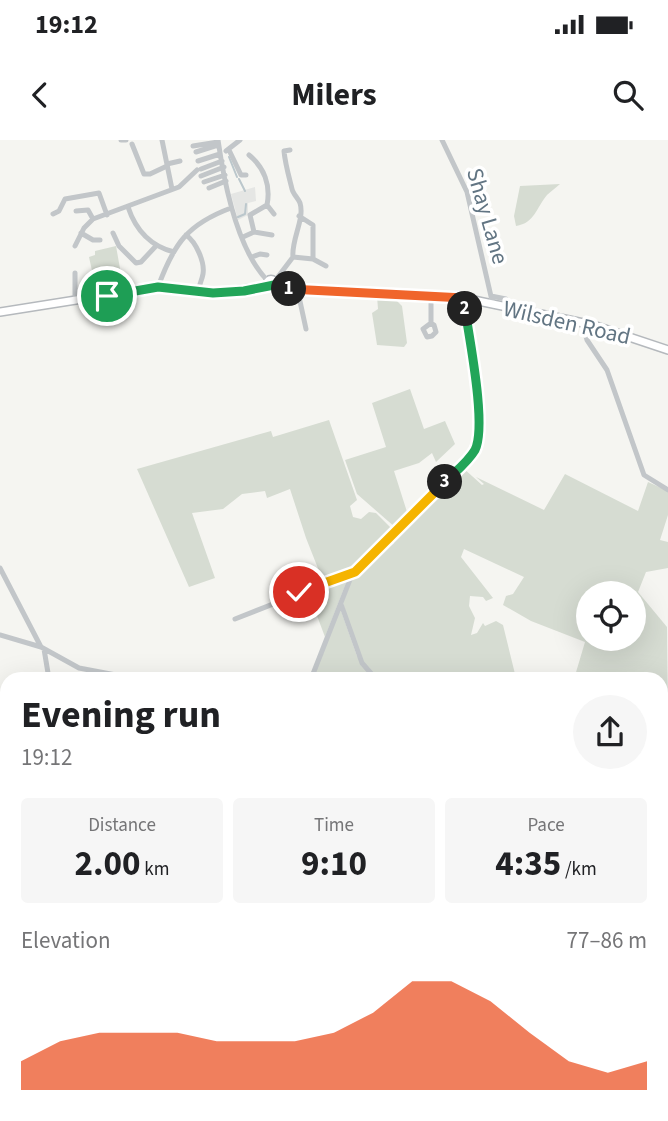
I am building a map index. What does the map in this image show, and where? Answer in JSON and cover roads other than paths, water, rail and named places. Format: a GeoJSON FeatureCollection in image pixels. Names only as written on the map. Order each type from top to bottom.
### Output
{"type":"FeatureCollection","features":[{"type":"Feature","properties":{"kind":"main road"},"geometry":{"type":"LineString","coordinates":[[0,312],[158,287],[198,292],[244,291],[277,284]]}},
{"type":"Feature","properties":{"kind":"main road","name":"Wilsden Road"},"geometry":{"type":"LineString","coordinates":[[277,284],[298,292],[332,291],[431,299],[464,298],[582,322],[668,350]]}},
{"type":"Feature","properties":{"kind":"street"},"geometry":{"type":"LineString","coordinates":[[163,140],[172,189]]}},
{"type":"Feature","properties":{"kind":"street","name":"Shay Lane"},"geometry":{"type":"LineString","coordinates":[[442,140],[467,191],[493,305]]}},
{"type":"Feature","properties":{"kind":"street"},"geometry":{"type":"LineString","coordinates":[[198,161],[229,150],[238,141]]}},
{"type":"Feature","properties":{"kind":"street"},"geometry":{"type":"LineString","coordinates":[[194,149],[218,142],[232,208],[243,237],[252,257],[277,284],[293,257],[292,243],[301,204],[292,191],[284,151],[290,150]]}},
{"type":"Feature","properties":{"kind":"street"},"geometry":{"type":"LineString","coordinates":[[132,144],[144,174],[150,174],[180,160]]}},
{"type":"Feature","properties":{"kind":"street"},"geometry":{"type":"LineString","coordinates":[[229,150],[240,176],[246,176]]}},
{"type":"Feature","properties":{"kind":"street"},"geometry":{"type":"LineString","coordinates":[[249,155],[258,158],[262,166],[267,205],[274,214]]}},
{"type":"Feature","properties":{"kind":"street"},"geometry":{"type":"LineString","coordinates":[[75,247],[81,233],[93,219],[179,187],[223,164]]}},
{"type":"Feature","properties":{"kind":"street"},"geometry":{"type":"LineString","coordinates":[[201,174],[226,178]]}},
{"type":"Feature","properties":{"kind":"street"},"geometry":{"type":"LineString","coordinates":[[209,188],[226,178]]}},
{"type":"Feature","properties":{"kind":"street"},"geometry":{"type":"LineString","coordinates":[[291,181],[300,180]]}},
{"type":"Feature","properties":{"kind":"street"},"geometry":{"type":"LineString","coordinates":[[53,214],[60,210],[64,199],[99,193],[107,215]]}},
{"type":"Feature","properties":{"kind":"street"},"geometry":{"type":"LineString","coordinates":[[254,232],[250,215],[267,205]]}},
{"type":"Feature","properties":{"kind":"street"},"geometry":{"type":"LineString","coordinates":[[128,207],[138,229],[155,247],[174,252]]}},
{"type":"Feature","properties":{"kind":"street"},"geometry":{"type":"LineString","coordinates":[[81,208],[89,210],[93,219]]}},
{"type":"Feature","properties":{"kind":"street"},"geometry":{"type":"LineString","coordinates":[[158,287],[174,252],[199,221],[232,208]]}},
{"type":"Feature","properties":{"kind":"street"},"geometry":{"type":"LineString","coordinates":[[299,216],[313,225],[313,258]]}},
{"type":"Feature","properties":{"kind":"street"},"geometry":{"type":"LineString","coordinates":[[243,237],[254,232],[272,235]]}},
{"type":"Feature","properties":{"kind":"street"},"geometry":{"type":"LineString","coordinates":[[81,233],[93,240],[101,239]]}},
{"type":"Feature","properties":{"kind":"street"},"geometry":{"type":"LineString","coordinates":[[113,233],[119,246],[136,263],[141,262],[155,247]]}},
{"type":"Feature","properties":{"kind":"street"},"geometry":{"type":"LineString","coordinates":[[186,235],[191,238],[203,269],[198,292]]}},
{"type":"Feature","properties":{"kind":"street"},"geometry":{"type":"LineString","coordinates":[[252,257],[267,255]]}},
{"type":"Feature","properties":{"kind":"street"},"geometry":{"type":"LineString","coordinates":[[293,257],[313,258],[326,265]]}},
{"type":"Feature","properties":{"kind":"street"},"geometry":{"type":"LineString","coordinates":[[75,273],[75,302]]}},
{"type":"Feature","properties":{"kind":"street"},"geometry":{"type":"LineString","coordinates":[[163,274],[173,277]]}},
{"type":"Feature","properties":{"kind":"street"},"geometry":{"type":"LineString","coordinates":[[239,282],[244,291]]}},
{"type":"Feature","properties":{"kind":"street"},"geometry":{"type":"LineString","coordinates":[[298,292],[306,329]]}},
{"type":"Feature","properties":{"kind":"street"},"geometry":{"type":"LineString","coordinates":[[491,296],[506,299]]}},
{"type":"Feature","properties":{"kind":"street"},"geometry":{"type":"LineString","coordinates":[[314,672],[355,572],[470,456],[477,444],[478,413],[464,298]]}},
{"type":"Feature","properties":{"kind":"street"},"geometry":{"type":"LineString","coordinates":[[430,323],[431,299]]}},
{"type":"Feature","properties":{"kind":"street"},"geometry":{"type":"LineString","coordinates":[[582,322],[587,340],[607,370],[644,475],[668,490]]}},
{"type":"Feature","properties":{"kind":"street"},"geometry":{"type":"LineString","coordinates":[[0,568],[43,648],[48,672]]}},
{"type":"Feature","properties":{"kind":"street"},"geometry":{"type":"LineString","coordinates":[[235,619],[355,572]]}},
{"type":"Feature","properties":{"kind":"street"},"geometry":{"type":"LineString","coordinates":[[341,602],[362,663],[370,672]]}},
{"type":"Feature","properties":{"kind":"street"},"geometry":{"type":"LineString","coordinates":[[0,635],[43,648],[79,668],[100,672]]}},
{"type":"Feature","properties":{"kind":"waterway"},"geometry":{"type":"LineString","coordinates":[[229,157],[237,177]]}},
{"type":"Feature","properties":{"kind":"waterway"},"geometry":{"type":"LineString","coordinates":[[239,179],[245,191]]}},
{"type":"Feature","properties":{"kind":"waterway"},"geometry":{"type":"LineString","coordinates":[[238,217],[245,214],[246,204]]}}]}
